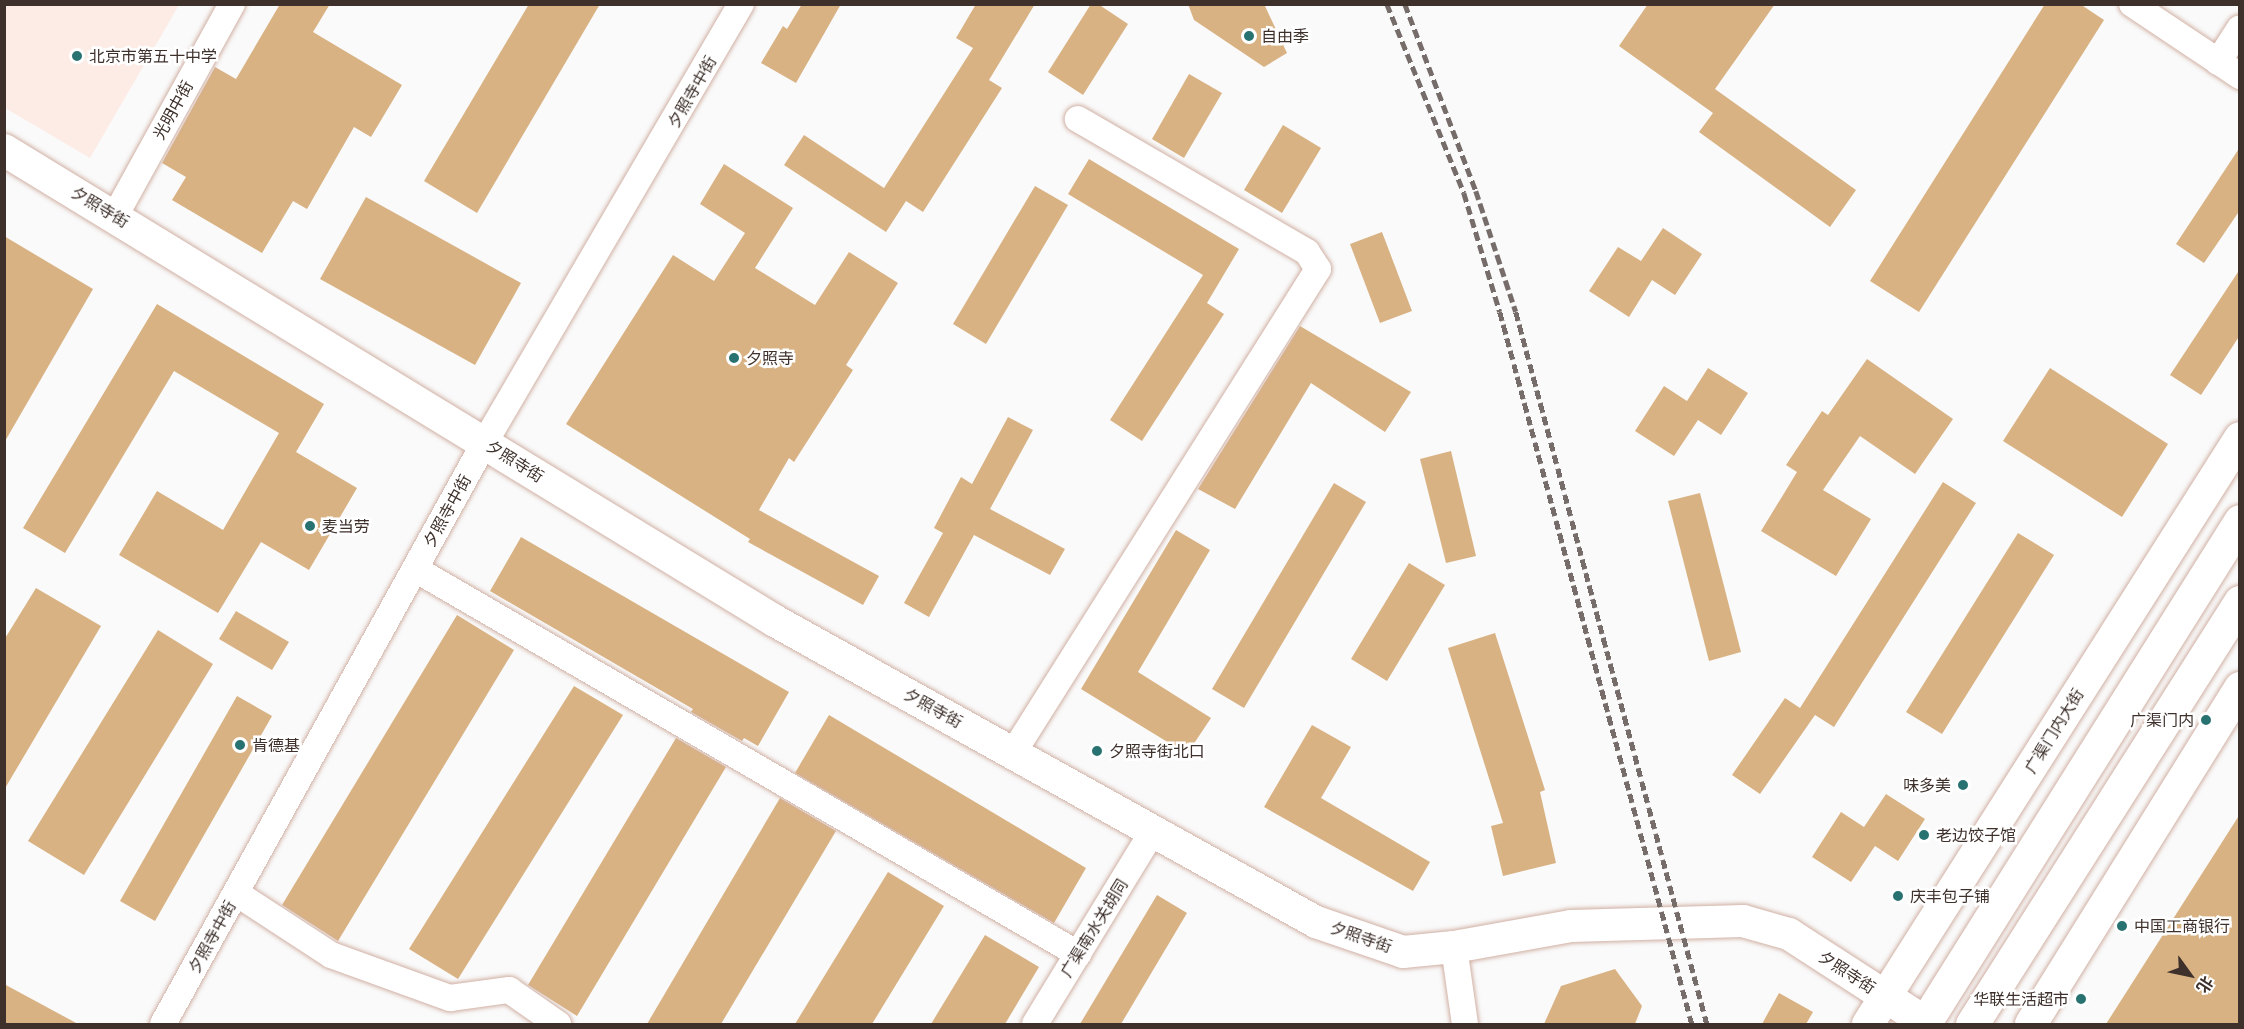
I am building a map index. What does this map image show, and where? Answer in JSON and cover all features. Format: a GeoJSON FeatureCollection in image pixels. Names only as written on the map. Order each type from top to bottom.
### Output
{"type":"FeatureCollection","features":[{"type":"Feature","properties":{"kind":"main road"},"geometry":{"type":"LineString","coordinates":[[1926,1024],[2235,528],[2240,502]]}},
{"type":"Feature","properties":{"kind":"main road"},"geometry":{"type":"LineString","coordinates":[[1972,1024],[2240,602]]}},
{"type":"Feature","properties":{"kind":"street","name":"光明中街"},"geometry":{"type":"LineString","coordinates":[[114,216],[232,4]]}},
{"type":"Feature","properties":{"kind":"street","name":"夕照寺中街"},"geometry":{"type":"LineString","coordinates":[[163,1024],[485,442],[741,4]]}},
{"type":"Feature","properties":{"kind":"street"},"geometry":{"type":"LineString","coordinates":[[2132,4],[2240,76]]}},
{"type":"Feature","properties":{"kind":"street"},"geometry":{"type":"LineString","coordinates":[[2218,62],[2240,28]]}},
{"type":"Feature","properties":{"kind":"street"},"geometry":{"type":"LineString","coordinates":[[1013,753],[1318,269],[1306,252],[1078,119]]}},
{"type":"Feature","properties":{"kind":"street","name":"夕照寺街"},"geometry":{"type":"LineString","coordinates":[[4,150],[775,621],[1316,922],[1403,951],[1454,947],[1571,926],[1743,921],[1789,934],[1926,1024]]}},
{"type":"Feature","properties":{"kind":"street","name":"广渠门内大街"},"geometry":{"type":"LineString","coordinates":[[1868,1024],[2240,438]]}},
{"type":"Feature","properties":{"kind":"street"},"geometry":{"type":"LineString","coordinates":[[415,569],[1078,954]]}},
{"type":"Feature","properties":{"kind":"street"},"geometry":{"type":"LineString","coordinates":[[2031,1024],[2240,688]]}},
{"type":"Feature","properties":{"kind":"street","name":"广渠南水关胡同"},"geometry":{"type":"LineString","coordinates":[[1035,1024],[1153,831]]}},
{"type":"Feature","properties":{"kind":"street"},"geometry":{"type":"LineString","coordinates":[[236,893],[331,955],[450,999],[508,990],[558,1024]]}},
{"type":"Feature","properties":{"kind":"street"},"geometry":{"type":"LineString","coordinates":[[1454,947],[1465,1024]]}},
{"type":"Feature","properties":{"kind":"shaded area","name":"北京市第五十中学"},"geometry":{"type":"Polygon","coordinates":[[[5,4],[179,5],[90,158],[5,108],[5,4]]]}},
{"type":"Feature","properties":{"kind":"building"},"geometry":{"type":"Polygon","coordinates":[[[280,4],[330,4],[313,32],[402,85],[371,137],[354,127],[307,209],[293,201],[262,253],[172,200],[186,177],[162,163],[215,67],[236,79],[280,4]]]}},
{"type":"Feature","properties":{"kind":"building"},"geometry":{"type":"Polygon","coordinates":[[[529,4],[600,4],[477,213],[424,181],[529,4]]]}},
{"type":"Feature","properties":{"kind":"building"},"geometry":{"type":"Polygon","coordinates":[[[802,4],[841,4],[796,83],[761,63],[783,26],[787,29],[802,4]]]}},
{"type":"Feature","properties":{"kind":"building"},"geometry":{"type":"Polygon","coordinates":[[[976,4],[1035,4],[989,80],[1002,88],[923,212],[906,201],[886,232],[784,165],[804,135],[884,188],[973,48],[956,38],[976,4]]]}},
{"type":"Feature","properties":{"kind":"building"},"geometry":{"type":"Polygon","coordinates":[[[1091,4],[1098,4],[1128,24],[1083,95],[1048,72],[1091,4]]]}},
{"type":"Feature","properties":{"kind":"building","name":"自由季"},"geometry":{"type":"Polygon","coordinates":[[[1188,4],[1264,4],[1287,53],[1264,67],[1194,20],[1188,4]]]}},
{"type":"Feature","properties":{"kind":"building"},"geometry":{"type":"Polygon","coordinates":[[[1648,4],[1775,4],[1715,89],[1856,190],[1830,227],[1699,132],[1713,113],[1619,46],[1648,4]]]}},
{"type":"Feature","properties":{"kind":"building"},"geometry":{"type":"Polygon","coordinates":[[[2045,4],[2080,4],[2104,20],[1919,312],[1870,281],[2045,4]]]}},
{"type":"Feature","properties":{"kind":"building"},"geometry":{"type":"Polygon","coordinates":[[[1189,74],[1222,93],[1184,158],[1152,139],[1189,74]]]}},
{"type":"Feature","properties":{"kind":"building"},"geometry":{"type":"Polygon","coordinates":[[[1283,125],[1321,148],[1282,213],[1244,190],[1283,125]]]}},
{"type":"Feature","properties":{"kind":"building"},"geometry":{"type":"Polygon","coordinates":[[[2240,147],[2240,210],[2204,263],[2176,244],[2240,147]]]}},
{"type":"Feature","properties":{"kind":"building"},"geometry":{"type":"Polygon","coordinates":[[[1089,159],[1239,249],[1207,303],[1224,314],[1142,441],[1110,420],[1203,275],[1068,194],[1089,159]]]}},
{"type":"Feature","properties":{"kind":"building"},"geometry":{"type":"Polygon","coordinates":[[[724,164],[793,208],[755,268],[815,305],[849,252],[898,283],[846,365],[853,370],[794,462],[789,458],[759,510],[879,576],[863,605],[748,542],[750,539],[566,424],[673,255],[714,281],[745,233],[700,204],[724,164]]]}},
{"type":"Feature","properties":{"kind":"building"},"geometry":{"type":"Polygon","coordinates":[[[1035,186],[1068,205],[986,344],[953,324],[1035,186]]]}},
{"type":"Feature","properties":{"kind":"building"},"geometry":{"type":"Polygon","coordinates":[[[366,197],[521,283],[475,365],[320,279],[366,197]]]}},
{"type":"Feature","properties":{"kind":"building"},"geometry":{"type":"Polygon","coordinates":[[[1663,228],[1702,254],[1675,295],[1652,280],[1629,317],[1589,291],[1618,247],[1641,261],[1663,228]]]}},
{"type":"Feature","properties":{"kind":"building"},"geometry":{"type":"Polygon","coordinates":[[[1382,232],[1412,311],[1380,323],[1350,244],[1382,232]]]}},
{"type":"Feature","properties":{"kind":"building"},"geometry":{"type":"Polygon","coordinates":[[[4,236],[93,289],[4,443],[4,236]]]}},
{"type":"Feature","properties":{"kind":"building"},"geometry":{"type":"Polygon","coordinates":[[[2240,269],[2240,335],[2201,395],[2170,375],[2240,269]]]}},
{"type":"Feature","properties":{"kind":"building"},"geometry":{"type":"Polygon","coordinates":[[[157,304],[324,404],[296,452],[357,488],[309,570],[261,542],[218,613],[119,555],[157,491],[223,530],[279,433],[174,371],[65,553],[23,528],[157,304]]]}},
{"type":"Feature","properties":{"kind":"building"},"geometry":{"type":"Polygon","coordinates":[[[1300,326],[1411,392],[1385,432],[1311,383],[1235,509],[1198,489],[1300,326]]]}},
{"type":"Feature","properties":{"kind":"building"},"geometry":{"type":"Polygon","coordinates":[[[1867,359],[1953,419],[1915,474],[1860,436],[1823,490],[1871,519],[1836,576],[1761,531],[1797,472],[1786,465],[1822,411],[1828,415],[1867,359]]]}},
{"type":"Feature","properties":{"kind":"building"},"geometry":{"type":"Polygon","coordinates":[[[1708,368],[1748,393],[1721,435],[1698,420],[1674,456],[1635,431],[1664,386],[1687,401],[1708,368]]]}},
{"type":"Feature","properties":{"kind":"building"},"geometry":{"type":"Polygon","coordinates":[[[2050,368],[2168,444],[2122,517],[2003,441],[2050,368]]]}},
{"type":"Feature","properties":{"kind":"building"},"geometry":{"type":"Polygon","coordinates":[[[1008,417],[1033,430],[990,509],[1065,549],[1050,575],[974,535],[929,617],[904,603],[943,533],[934,528],[961,477],[972,484],[1008,417]]]}},
{"type":"Feature","properties":{"kind":"building"},"geometry":{"type":"Polygon","coordinates":[[[1451,451],[1476,556],[1446,563],[1420,459],[1451,451]]]}},
{"type":"Feature","properties":{"kind":"building"},"geometry":{"type":"Polygon","coordinates":[[[1943,482],[1976,503],[1834,727],[1815,715],[1760,794],[1732,775],[1785,698],[1800,708],[1943,482]]]}},
{"type":"Feature","properties":{"kind":"building"},"geometry":{"type":"Polygon","coordinates":[[[1334,483],[1366,502],[1244,708],[1212,689],[1334,483]]]}},
{"type":"Feature","properties":{"kind":"building"},"geometry":{"type":"Polygon","coordinates":[[[1700,493],[1741,652],[1709,661],[1668,501],[1700,493]]]}},
{"type":"Feature","properties":{"kind":"building"},"geometry":{"type":"Polygon","coordinates":[[[1176,530],[1210,550],[1138,672],[1211,718],[1187,754],[1081,689],[1176,530]]]}},
{"type":"Feature","properties":{"kind":"building"},"geometry":{"type":"Polygon","coordinates":[[[2018,533],[2054,555],[1942,734],[1906,712],[2018,533]]]}},
{"type":"Feature","properties":{"kind":"building"},"geometry":{"type":"Polygon","coordinates":[[[521,537],[789,692],[758,746],[744,738],[742,741],[691,712],[693,709],[490,591],[521,537]]]}},
{"type":"Feature","properties":{"kind":"building"},"geometry":{"type":"Polygon","coordinates":[[[1409,563],[1445,585],[1387,681],[1351,659],[1409,563]]]}},
{"type":"Feature","properties":{"kind":"building"},"geometry":{"type":"Polygon","coordinates":[[[36,588],[101,626],[4,790],[4,640],[36,588]]]}},
{"type":"Feature","properties":{"kind":"building"},"geometry":{"type":"Polygon","coordinates":[[[236,611],[289,642],[272,670],[219,639],[236,611]]]}},
{"type":"Feature","properties":{"kind":"building"},"geometry":{"type":"Polygon","coordinates":[[[457,615],[514,650],[338,941],[282,905],[457,615]]]}},
{"type":"Feature","properties":{"kind":"building"},"geometry":{"type":"Polygon","coordinates":[[[158,630],[213,664],[84,875],[28,841],[158,630]]]}},
{"type":"Feature","properties":{"kind":"building"},"geometry":{"type":"Polygon","coordinates":[[[1495,633],[1545,790],[1540,792],[1556,863],[1503,876],[1491,826],[1503,823],[1448,648],[1495,633]]]}},
{"type":"Feature","properties":{"kind":"building"},"geometry":{"type":"Polygon","coordinates":[[[574,686],[623,715],[458,979],[409,949],[574,686]]]}},
{"type":"Feature","properties":{"kind":"building"},"geometry":{"type":"Polygon","coordinates":[[[237,696],[272,716],[155,921],[120,901],[237,696]]]}},
{"type":"Feature","properties":{"kind":"building"},"geometry":{"type":"Polygon","coordinates":[[[829,715],[1086,868],[1054,923],[795,773],[829,715]]]}},
{"type":"Feature","properties":{"kind":"building"},"geometry":{"type":"Polygon","coordinates":[[[1312,725],[1351,747],[1321,798],[1430,862],[1413,891],[1264,807],[1312,725]]]}},
{"type":"Feature","properties":{"kind":"building"},"geometry":{"type":"Polygon","coordinates":[[[676,738],[726,767],[577,1016],[528,985],[676,738]]]}},
{"type":"Feature","properties":{"kind":"building"},"geometry":{"type":"Polygon","coordinates":[[[1886,794],[1925,819],[1898,861],[1875,846],[1851,882],[1812,857],[1841,812],[1864,827],[1886,794]]]}},
{"type":"Feature","properties":{"kind":"building"},"geometry":{"type":"Polygon","coordinates":[[[780,798],[836,831],[721,1024],[647,1024],[780,798]]]}},
{"type":"Feature","properties":{"kind":"building"},"geometry":{"type":"Polygon","coordinates":[[[2240,814],[2240,1024],[2106,1024],[2240,814]]]}},
{"type":"Feature","properties":{"kind":"building"},"geometry":{"type":"Polygon","coordinates":[[[888,872],[944,906],[872,1024],[795,1024],[888,872]]]}},
{"type":"Feature","properties":{"kind":"building"},"geometry":{"type":"Polygon","coordinates":[[[1157,895],[1187,913],[1121,1024],[1080,1024],[1157,895]]]}},
{"type":"Feature","properties":{"kind":"building"},"geometry":{"type":"Polygon","coordinates":[[[985,935],[1039,967],[1005,1024],[931,1024],[985,935]]]}},
{"type":"Feature","properties":{"kind":"building"},"geometry":{"type":"Polygon","coordinates":[[[1615,969],[1642,1006],[1635,1024],[1544,1024],[1561,986],[1615,969]]]}},
{"type":"Feature","properties":{"kind":"building"},"geometry":{"type":"Polygon","coordinates":[[[4,984],[78,1024],[4,1024],[4,984]]]}},
{"type":"Feature","properties":{"kind":"building"},"geometry":{"type":"Polygon","coordinates":[[[1779,993],[1813,1012],[1806,1024],[1762,1024],[1779,993]]]}},
{"type":"Feature","properties":{"kind":"railway"},"geometry":{"type":"LineString","coordinates":[[1387,4],[1464,193],[1500,312],[1692,1024]]}},
{"type":"Feature","properties":{"kind":"railway"},"geometry":{"type":"LineString","coordinates":[[1405,4],[1476,191],[1516,312],[1707,1024]]}},
{"type":"Feature","properties":{"kind":"place","name":"自由季"},"geometry":{"type":"Point","coordinates":[1249,36]}},
{"type":"Feature","properties":{"kind":"place","name":"北京市第五十中学"},"geometry":{"type":"Point","coordinates":[77,56]}},
{"type":"Feature","properties":{"kind":"place","name":"夕照寺"},"geometry":{"type":"Point","coordinates":[734,358]}},
{"type":"Feature","properties":{"kind":"place","name":"麦当劳"},"geometry":{"type":"Point","coordinates":[310,526]}},
{"type":"Feature","properties":{"kind":"place","name":"广渠门内"},"geometry":{"type":"Point","coordinates":[2206,720]}},
{"type":"Feature","properties":{"kind":"place","name":"肯德基"},"geometry":{"type":"Point","coordinates":[240,745]}},
{"type":"Feature","properties":{"kind":"place","name":"夕照寺街北口"},"geometry":{"type":"Point","coordinates":[1097,751]}},
{"type":"Feature","properties":{"kind":"place","name":"味多美"},"geometry":{"type":"Point","coordinates":[1963,785]}},
{"type":"Feature","properties":{"kind":"place","name":"老边饺子馆"},"geometry":{"type":"Point","coordinates":[1924,835]}},
{"type":"Feature","properties":{"kind":"place","name":"庆丰包子铺"},"geometry":{"type":"Point","coordinates":[1898,896]}},
{"type":"Feature","properties":{"kind":"place","name":"中国工商银行"},"geometry":{"type":"Point","coordinates":[2122,926]}},
{"type":"Feature","properties":{"kind":"place","name":"华联生活超市"},"geometry":{"type":"Point","coordinates":[2081,999]}}]}
